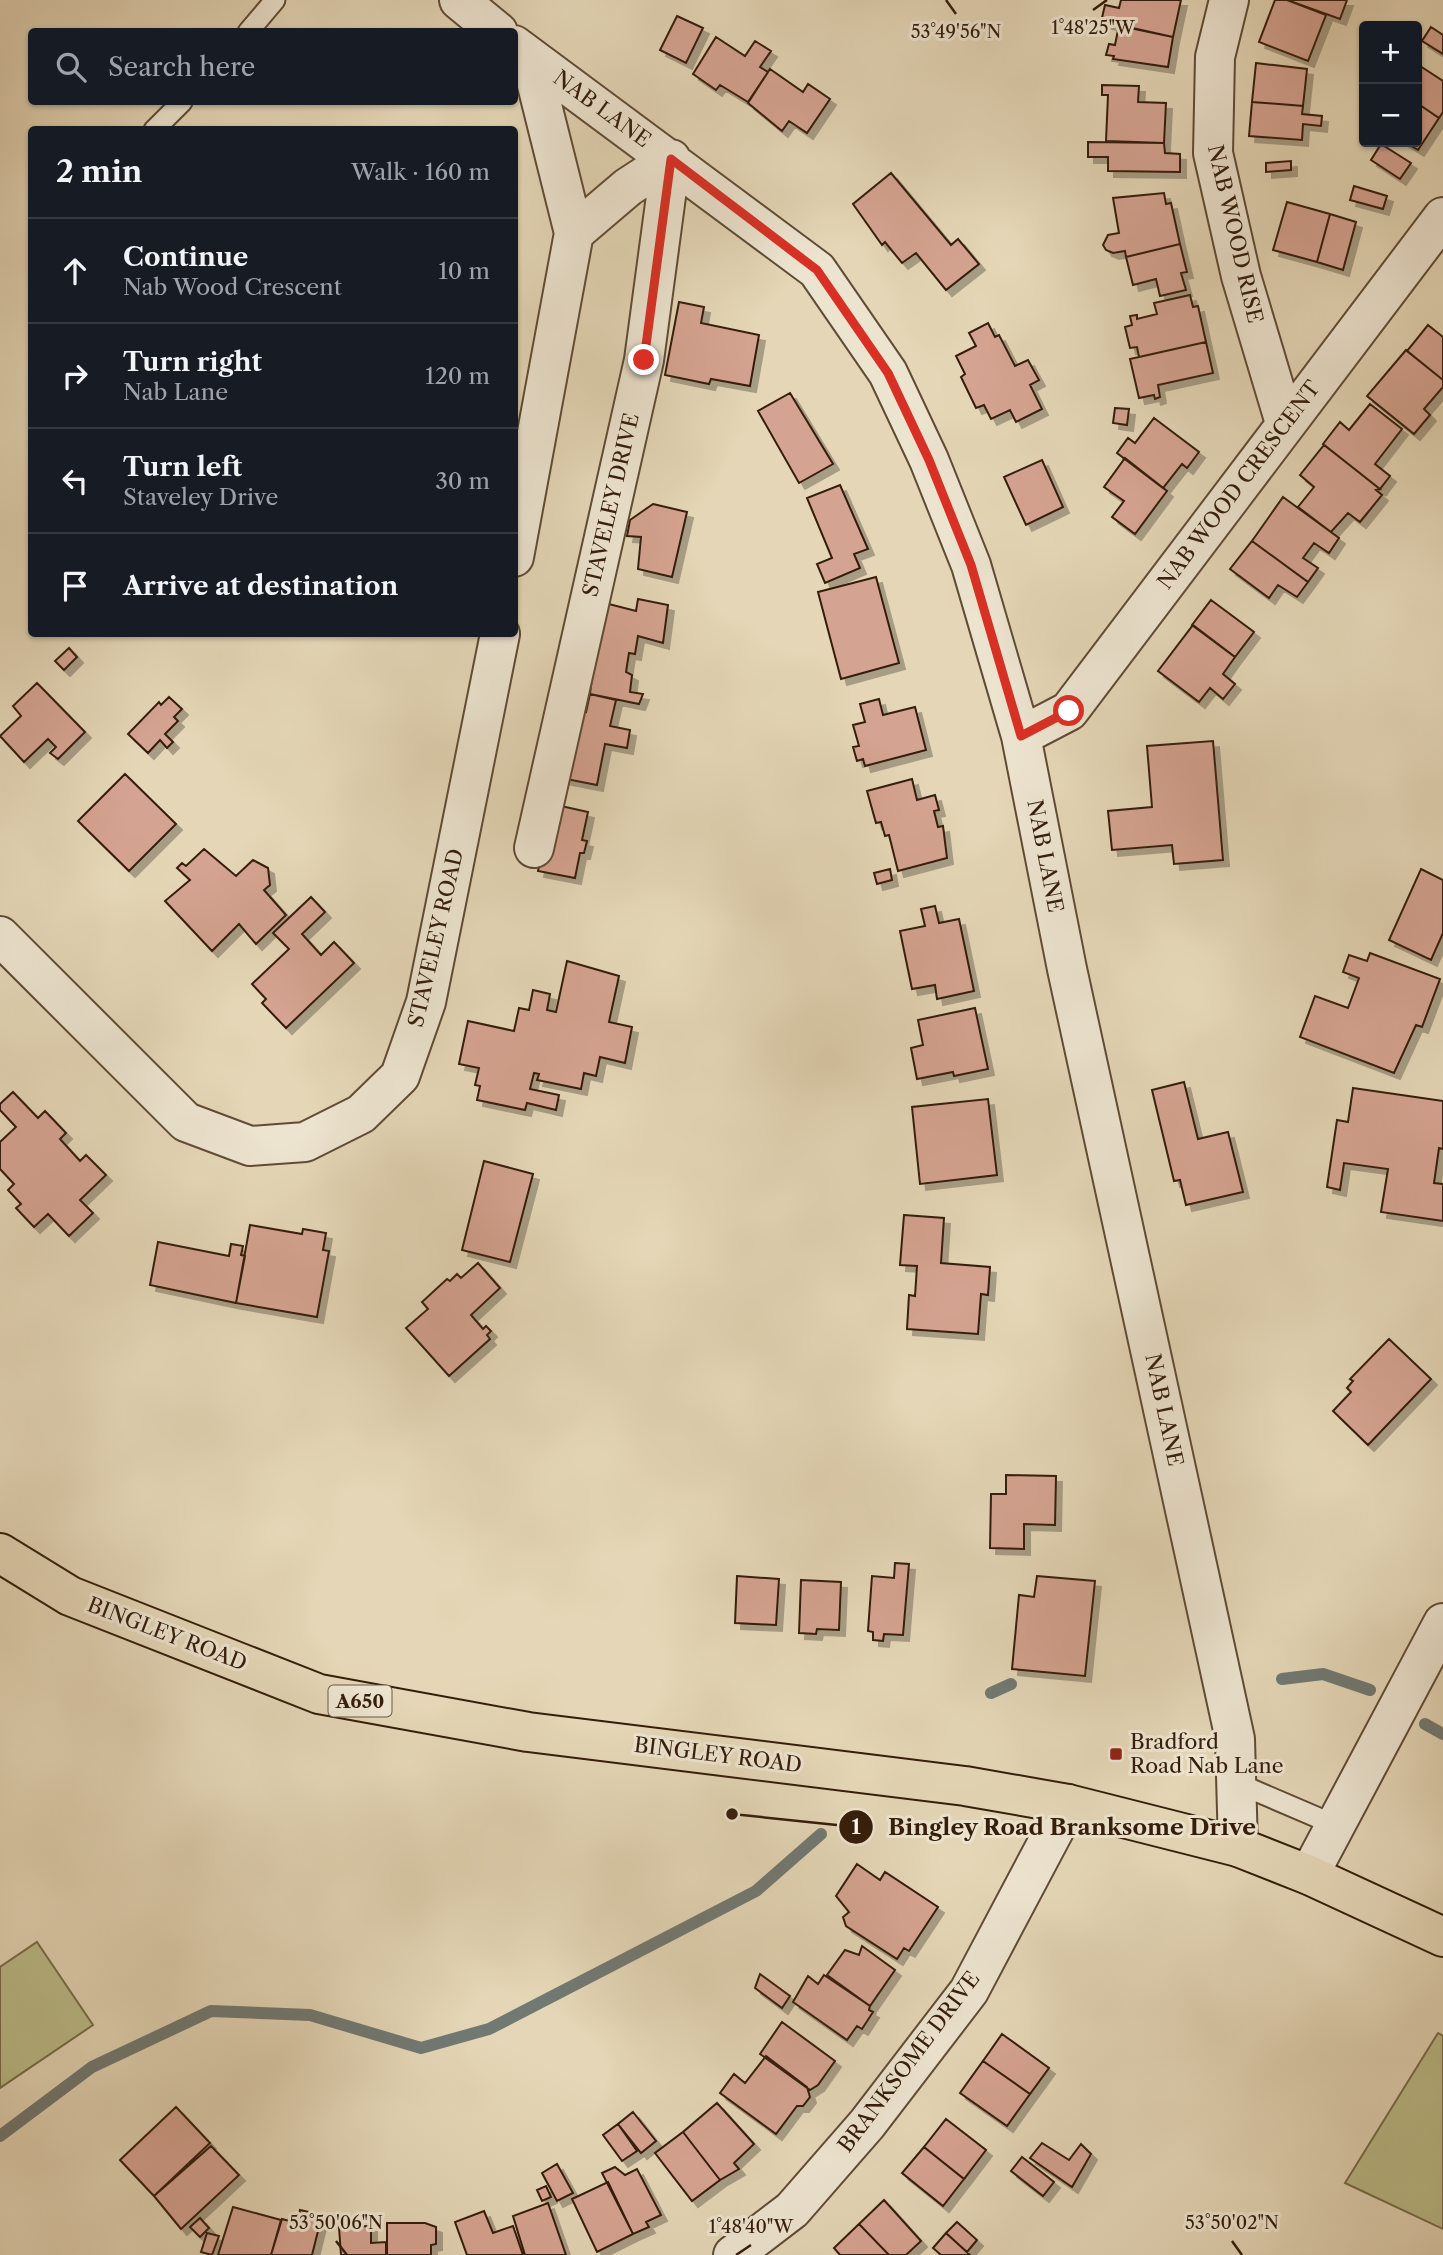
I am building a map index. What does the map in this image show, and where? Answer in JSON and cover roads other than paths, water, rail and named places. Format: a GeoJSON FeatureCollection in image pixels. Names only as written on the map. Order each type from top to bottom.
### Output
{"type":"FeatureCollection","features":[{"type":"Feature","properties":{"kind":"highway","name":"BINGLEY ROAD"},"geometry":{"type":"LineString","coordinates":[[0,1553],[70,1596],[319,1694],[528,1732],[965,1786],[1068,1804],[1238,1847],[1309,1875],[1443,1937]]}},
{"type":"Feature","properties":{"kind":"street"},"geometry":{"type":"LineString","coordinates":[[459,0],[493,28]]}},
{"type":"Feature","properties":{"kind":"street","name":"NAB WOOD RISE"},"geometry":{"type":"LineString","coordinates":[[1229,0],[1215,57],[1213,153],[1241,276],[1285,423]]}},
{"type":"Feature","properties":{"kind":"street"},"geometry":{"type":"LineString","coordinates":[[518,535],[574,233],[522,51]]}},
{"type":"Feature","properties":{"kind":"street","name":"NAB LANE"},"geometry":{"type":"LineString","coordinates":[[522,51],[817,270],[888,373],[929,460],[971,565],[1021,736],[1070,983],[1235,1740],[1238,1847]]}},
{"type":"Feature","properties":{"kind":"street"},"geometry":{"type":"LineString","coordinates":[[574,233],[628,187],[671,159]]}},
{"type":"Feature","properties":{"kind":"street","name":"STAVELEY DRIVE"},"geometry":{"type":"LineString","coordinates":[[534,848],[644,360],[671,159]]}},
{"type":"Feature","properties":{"kind":"street","name":"NAB WOOD CRESCENT"},"geometry":{"type":"LineString","coordinates":[[1021,736],[1069,711],[1443,217]]}},
{"type":"Feature","properties":{"kind":"street","name":"STAVELEY ROAD"},"geometry":{"type":"LineString","coordinates":[[0,936],[186,1122],[250,1146],[305,1142],[360,1114],[400,1076],[426,1002],[499,637]]}},
{"type":"Feature","properties":{"kind":"street"},"geometry":{"type":"LineString","coordinates":[[1309,1875],[1443,1623]]}},
{"type":"Feature","properties":{"kind":"street","name":"BRANKSOME DRIVE"},"geometry":{"type":"LineString","coordinates":[[733,2255],[792,2210],[867,2124],[969,1991],[1068,1804]]}},
{"type":"Feature","properties":{"kind":"lane"},"geometry":{"type":"LineString","coordinates":[[251,28],[275,0]]}},
{"type":"Feature","properties":{"kind":"lane"},"geometry":{"type":"LineString","coordinates":[[158,126],[179,105]]}},
{"type":"Feature","properties":{"kind":"lane"},"geometry":{"type":"LineString","coordinates":[[1237,1783],[1335,1825]]}},
{"type":"Feature","properties":{"kind":"waterway"},"geometry":{"type":"LineString","coordinates":[[1282,1679],[1323,1674],[1370,1690]]}},
{"type":"Feature","properties":{"kind":"waterway"},"geometry":{"type":"LineString","coordinates":[[991,1693],[1011,1684]]}},
{"type":"Feature","properties":{"kind":"waterway"},"geometry":{"type":"LineString","coordinates":[[1425,1724],[1443,1734]]}},
{"type":"Feature","properties":{"kind":"waterway"},"geometry":{"type":"LineString","coordinates":[[0,2136],[92,2067],[211,2011],[310,2015],[421,2048],[489,2029],[756,1891],[821,1834]]}},
{"type":"Feature","properties":{"kind":"place","name":"Bradford Road Nab Lane"},"geometry":{"type":"Point","coordinates":[1116,1754]}},
{"type":"Feature","properties":{"kind":"place","name":"Bingley Road Branksome Drive"},"geometry":{"type":"Point","coordinates":[732,1814]}}]}
